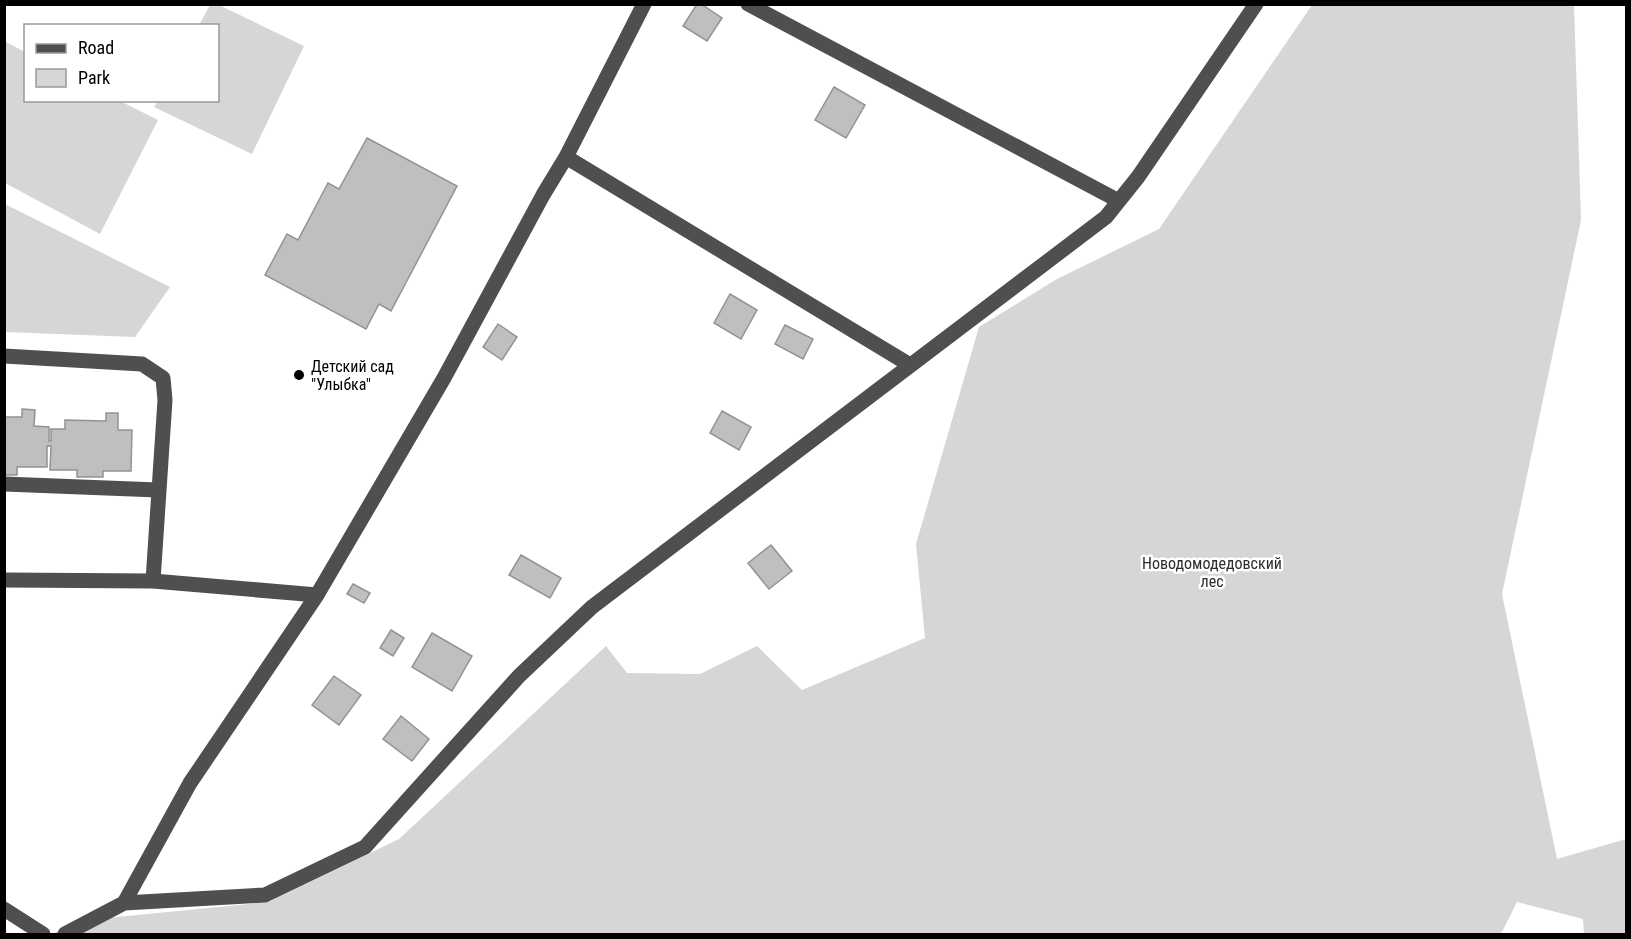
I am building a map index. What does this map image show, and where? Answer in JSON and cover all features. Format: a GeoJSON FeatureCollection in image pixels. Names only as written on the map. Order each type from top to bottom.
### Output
{"type":"FeatureCollection","features":[{"type":"Feature","properties":{"kind":"street"},"geometry":{"type":"LineString","coordinates":[[124,903],[190,783],[317,595],[444,378],[566,157],[644,4]]}},
{"type":"Feature","properties":{"kind":"street"},"geometry":{"type":"LineString","coordinates":[[748,4],[1119,201]]}},
{"type":"Feature","properties":{"kind":"street"},"geometry":{"type":"LineString","coordinates":[[65,934],[124,903],[265,895],[365,847],[519,676],[592,607],[1106,217],[1138,177],[1256,4]]}},
{"type":"Feature","properties":{"kind":"street"},"geometry":{"type":"LineString","coordinates":[[566,157],[910,365]]}},
{"type":"Feature","properties":{"kind":"street"},"geometry":{"type":"LineString","coordinates":[[4,356],[142,364],[162,378],[165,400],[153,581]]}},
{"type":"Feature","properties":{"kind":"street"},"geometry":{"type":"LineString","coordinates":[[4,484],[158,490]]}},
{"type":"Feature","properties":{"kind":"street"},"geometry":{"type":"LineString","coordinates":[[4,580],[153,581],[317,595]]}},
{"type":"Feature","properties":{"kind":"street"},"geometry":{"type":"LineString","coordinates":[[4,909],[43,934]]}},
{"type":"Feature","properties":{"kind":"green space"},"geometry":{"type":"Polygon","coordinates":[[[210,5],[219,5],[304,46],[252,154],[154,107],[157,102],[219,102],[219,24],[200,24],[210,5]]]}},
{"type":"Feature","properties":{"kind":"green space","name":"Новодомодедовский лес"},"geometry":{"type":"Polygon","coordinates":[[[1312,5],[1574,5],[1581,220],[1502,594],[1557,859],[1626,839],[1626,934],[1584,934],[1583,919],[1517,902],[1501,934],[49,934],[107,918],[269,902],[399,839],[606,646],[627,673],[700,674],[757,646],[802,690],[925,638],[916,544],[979,327],[1057,279],[1159,229],[1312,5]]]}},
{"type":"Feature","properties":{"kind":"green space"},"geometry":{"type":"Polygon","coordinates":[[[4,41],[24,51],[24,102],[122,102],[158,120],[100,234],[5,183],[4,41]]]}},
{"type":"Feature","properties":{"kind":"green space"},"geometry":{"type":"Polygon","coordinates":[[[5,204],[170,287],[135,337],[5,332],[5,204]]]}},
{"type":"Feature","properties":{"kind":"building"},"geometry":{"type":"Polygon","coordinates":[[[697,4],[701,4],[722,18],[707,41],[683,26],[697,4]]]}},
{"type":"Feature","properties":{"kind":"building"},"geometry":{"type":"Polygon","coordinates":[[[834,87],[865,105],[846,138],[815,120],[834,87]]]}},
{"type":"Feature","properties":{"kind":"building"},"geometry":{"type":"Polygon","coordinates":[[[367,138],[457,186],[391,311],[379,304],[366,329],[265,275],[287,234],[298,240],[328,183],[339,189],[367,138]]]}},
{"type":"Feature","properties":{"kind":"building"},"geometry":{"type":"Polygon","coordinates":[[[730,294],[757,310],[741,339],[714,323],[730,294]]]}},
{"type":"Feature","properties":{"kind":"building"},"geometry":{"type":"Polygon","coordinates":[[[498,324],[517,337],[502,360],[483,347],[498,324]]]}},
{"type":"Feature","properties":{"kind":"building"},"geometry":{"type":"Polygon","coordinates":[[[785,325],[813,339],[803,359],[775,344],[785,325]]]}},
{"type":"Feature","properties":{"kind":"building"},"geometry":{"type":"Polygon","coordinates":[[[22,409],[35,410],[34,426],[49,427],[49,441],[51,441],[51,429],[65,429],[65,420],[106,421],[106,413],[118,413],[118,430],[132,430],[131,471],[103,471],[103,477],[77,477],[77,470],[50,470],[51,446],[47,446],[47,467],[17,467],[17,475],[4,475],[4,417],[22,417],[22,409]]]}},
{"type":"Feature","properties":{"kind":"building"},"geometry":{"type":"Polygon","coordinates":[[[722,411],[751,427],[739,450],[710,433],[722,411]]]}},
{"type":"Feature","properties":{"kind":"building"},"geometry":{"type":"Polygon","coordinates":[[[771,545],[792,571],[769,589],[748,563],[771,545]]]}},
{"type":"Feature","properties":{"kind":"building"},"geometry":{"type":"Polygon","coordinates":[[[521,555],[561,578],[550,598],[509,575],[521,555]]]}},
{"type":"Feature","properties":{"kind":"building"},"geometry":{"type":"Polygon","coordinates":[[[353,584],[370,593],[364,603],[347,594],[353,584]]]}},
{"type":"Feature","properties":{"kind":"building"},"geometry":{"type":"Polygon","coordinates":[[[391,630],[404,638],[393,656],[380,648],[391,630]]]}},
{"type":"Feature","properties":{"kind":"building"},"geometry":{"type":"Polygon","coordinates":[[[432,633],[472,656],[452,691],[412,667],[432,633]]]}},
{"type":"Feature","properties":{"kind":"building"},"geometry":{"type":"Polygon","coordinates":[[[334,676],[361,695],[339,725],[312,705],[334,676]]]}},
{"type":"Feature","properties":{"kind":"building"},"geometry":{"type":"Polygon","coordinates":[[[401,716],[429,739],[412,761],[383,739],[401,716]]]}},
{"type":"Feature","properties":{"kind":"place","name":"Детский сад \"Улыбка\""},"geometry":{"type":"Point","coordinates":[299,375]}}]}
